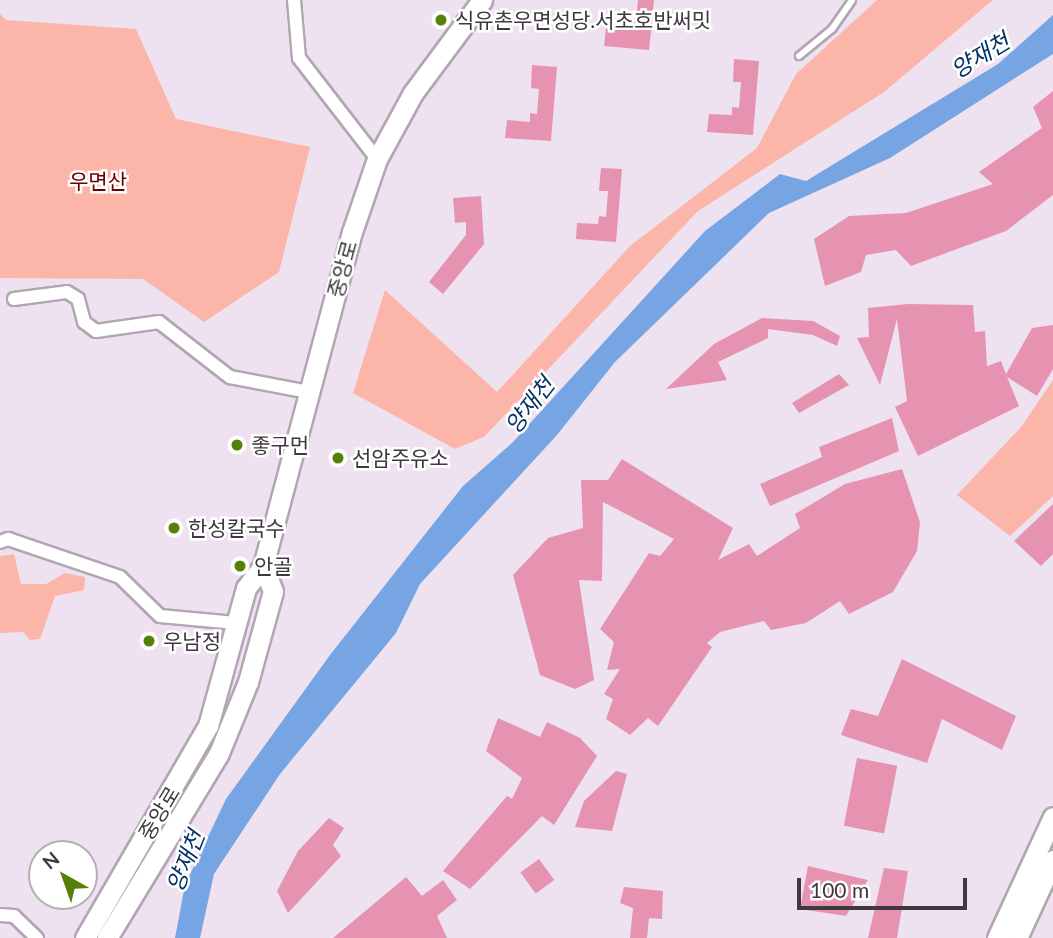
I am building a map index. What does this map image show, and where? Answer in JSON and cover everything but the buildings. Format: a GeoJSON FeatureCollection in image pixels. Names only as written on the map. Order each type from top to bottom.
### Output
{"type":"FeatureCollection","features":[{"type":"Feature","properties":{"kind":"main road","name":"중앙로"},"geometry":{"type":"LineString","coordinates":[[85,938],[208,726],[246,588],[263,566],[309,391],[377,159],[413,93],[477,1]]}},
{"type":"Feature","properties":{"kind":"main road","name":"중앙로"},"geometry":{"type":"LineString","coordinates":[[107,938],[219,753],[248,682],[273,591],[263,566]]}},
{"type":"Feature","properties":{"kind":"main road"},"geometry":{"type":"LineString","coordinates":[[997,938],[1053,817]]}},
{"type":"Feature","properties":{"kind":"main road"},"geometry":{"type":"LineString","coordinates":[[1017,938],[1053,860]]}},
{"type":"Feature","properties":{"kind":"street"},"geometry":{"type":"LineString","coordinates":[[294,0],[299,58],[377,159]]}},
{"type":"Feature","properties":{"kind":"street"},"geometry":{"type":"LineString","coordinates":[[15,299],[67,292],[78,299],[84,322],[96,331],[159,322],[230,377],[309,391]]}},
{"type":"Feature","properties":{"kind":"street"},"geometry":{"type":"LineString","coordinates":[[0,542],[8,539],[120,578],[160,616],[236,623]]}},
{"type":"Feature","properties":{"kind":"street"},"geometry":{"type":"LineString","coordinates":[[0,915],[14,916],[37,938]]}},
{"type":"Feature","properties":{"kind":"lane"},"geometry":{"type":"LineString","coordinates":[[799,56],[832,29],[852,0]]}},
{"type":"Feature","properties":{"kind":"green space"},"geometry":{"type":"Polygon","coordinates":[[[877,0],[993,0],[884,92],[698,211],[484,437],[455,449],[353,393],[385,290],[497,392],[630,246],[757,148],[796,74],[877,0]]]}},
{"type":"Feature","properties":{"kind":"green space","name":"우면산"},"geometry":{"type":"Polygon","coordinates":[[[0,14],[6,20],[136,29],[176,119],[310,147],[279,272],[204,322],[143,279],[0,278],[0,14]]]}},
{"type":"Feature","properties":{"kind":"green space"},"geometry":{"type":"Polygon","coordinates":[[[1053,380],[1053,496],[1010,536],[957,495],[1021,427],[1053,380]]]}},
{"type":"Feature","properties":{"kind":"green space"},"geometry":{"type":"Polygon","coordinates":[[[14,554],[21,584],[46,584],[65,573],[85,577],[84,590],[55,596],[40,639],[30,640],[23,632],[0,633],[0,556],[14,554]]]}},
{"type":"Feature","properties":{"kind":"water"},"geometry":{"type":"Polygon","coordinates":[[[1053,15],[1053,54],[890,158],[769,213],[615,362],[557,435],[420,584],[396,633],[280,774],[214,874],[200,938],[175,938],[185,885],[226,799],[330,655],[463,486],[513,442],[705,231],[780,174],[806,181],[998,64],[1053,15]]]}},
{"type":"Feature","properties":{"kind":"place","name":"식유촌우면성당.서초호반써밋"},"geometry":{"type":"Point","coordinates":[441,20]}},
{"type":"Feature","properties":{"kind":"place","name":"좋구먼"},"geometry":{"type":"Point","coordinates":[237,445]}},
{"type":"Feature","properties":{"kind":"place","name":"선암주유소"},"geometry":{"type":"Point","coordinates":[338,458]}},
{"type":"Feature","properties":{"kind":"place","name":"한성칼국수"},"geometry":{"type":"Point","coordinates":[174,528]}},
{"type":"Feature","properties":{"kind":"place","name":"안골"},"geometry":{"type":"Point","coordinates":[240,566]}},
{"type":"Feature","properties":{"kind":"place","name":"우남정"},"geometry":{"type":"Point","coordinates":[149,641]}},
{"type":"Feature","properties":{"kind":"water label","name":"양재천"},"geometry":{"type":"Point","coordinates":[980,55]}},
{"type":"Feature","properties":{"kind":"water label","name":"양재천"},"geometry":{"type":"Point","coordinates":[529,405]}},
{"type":"Feature","properties":{"kind":"water label","name":"양재천"},"geometry":{"type":"Point","coordinates":[185,861]}}]}
